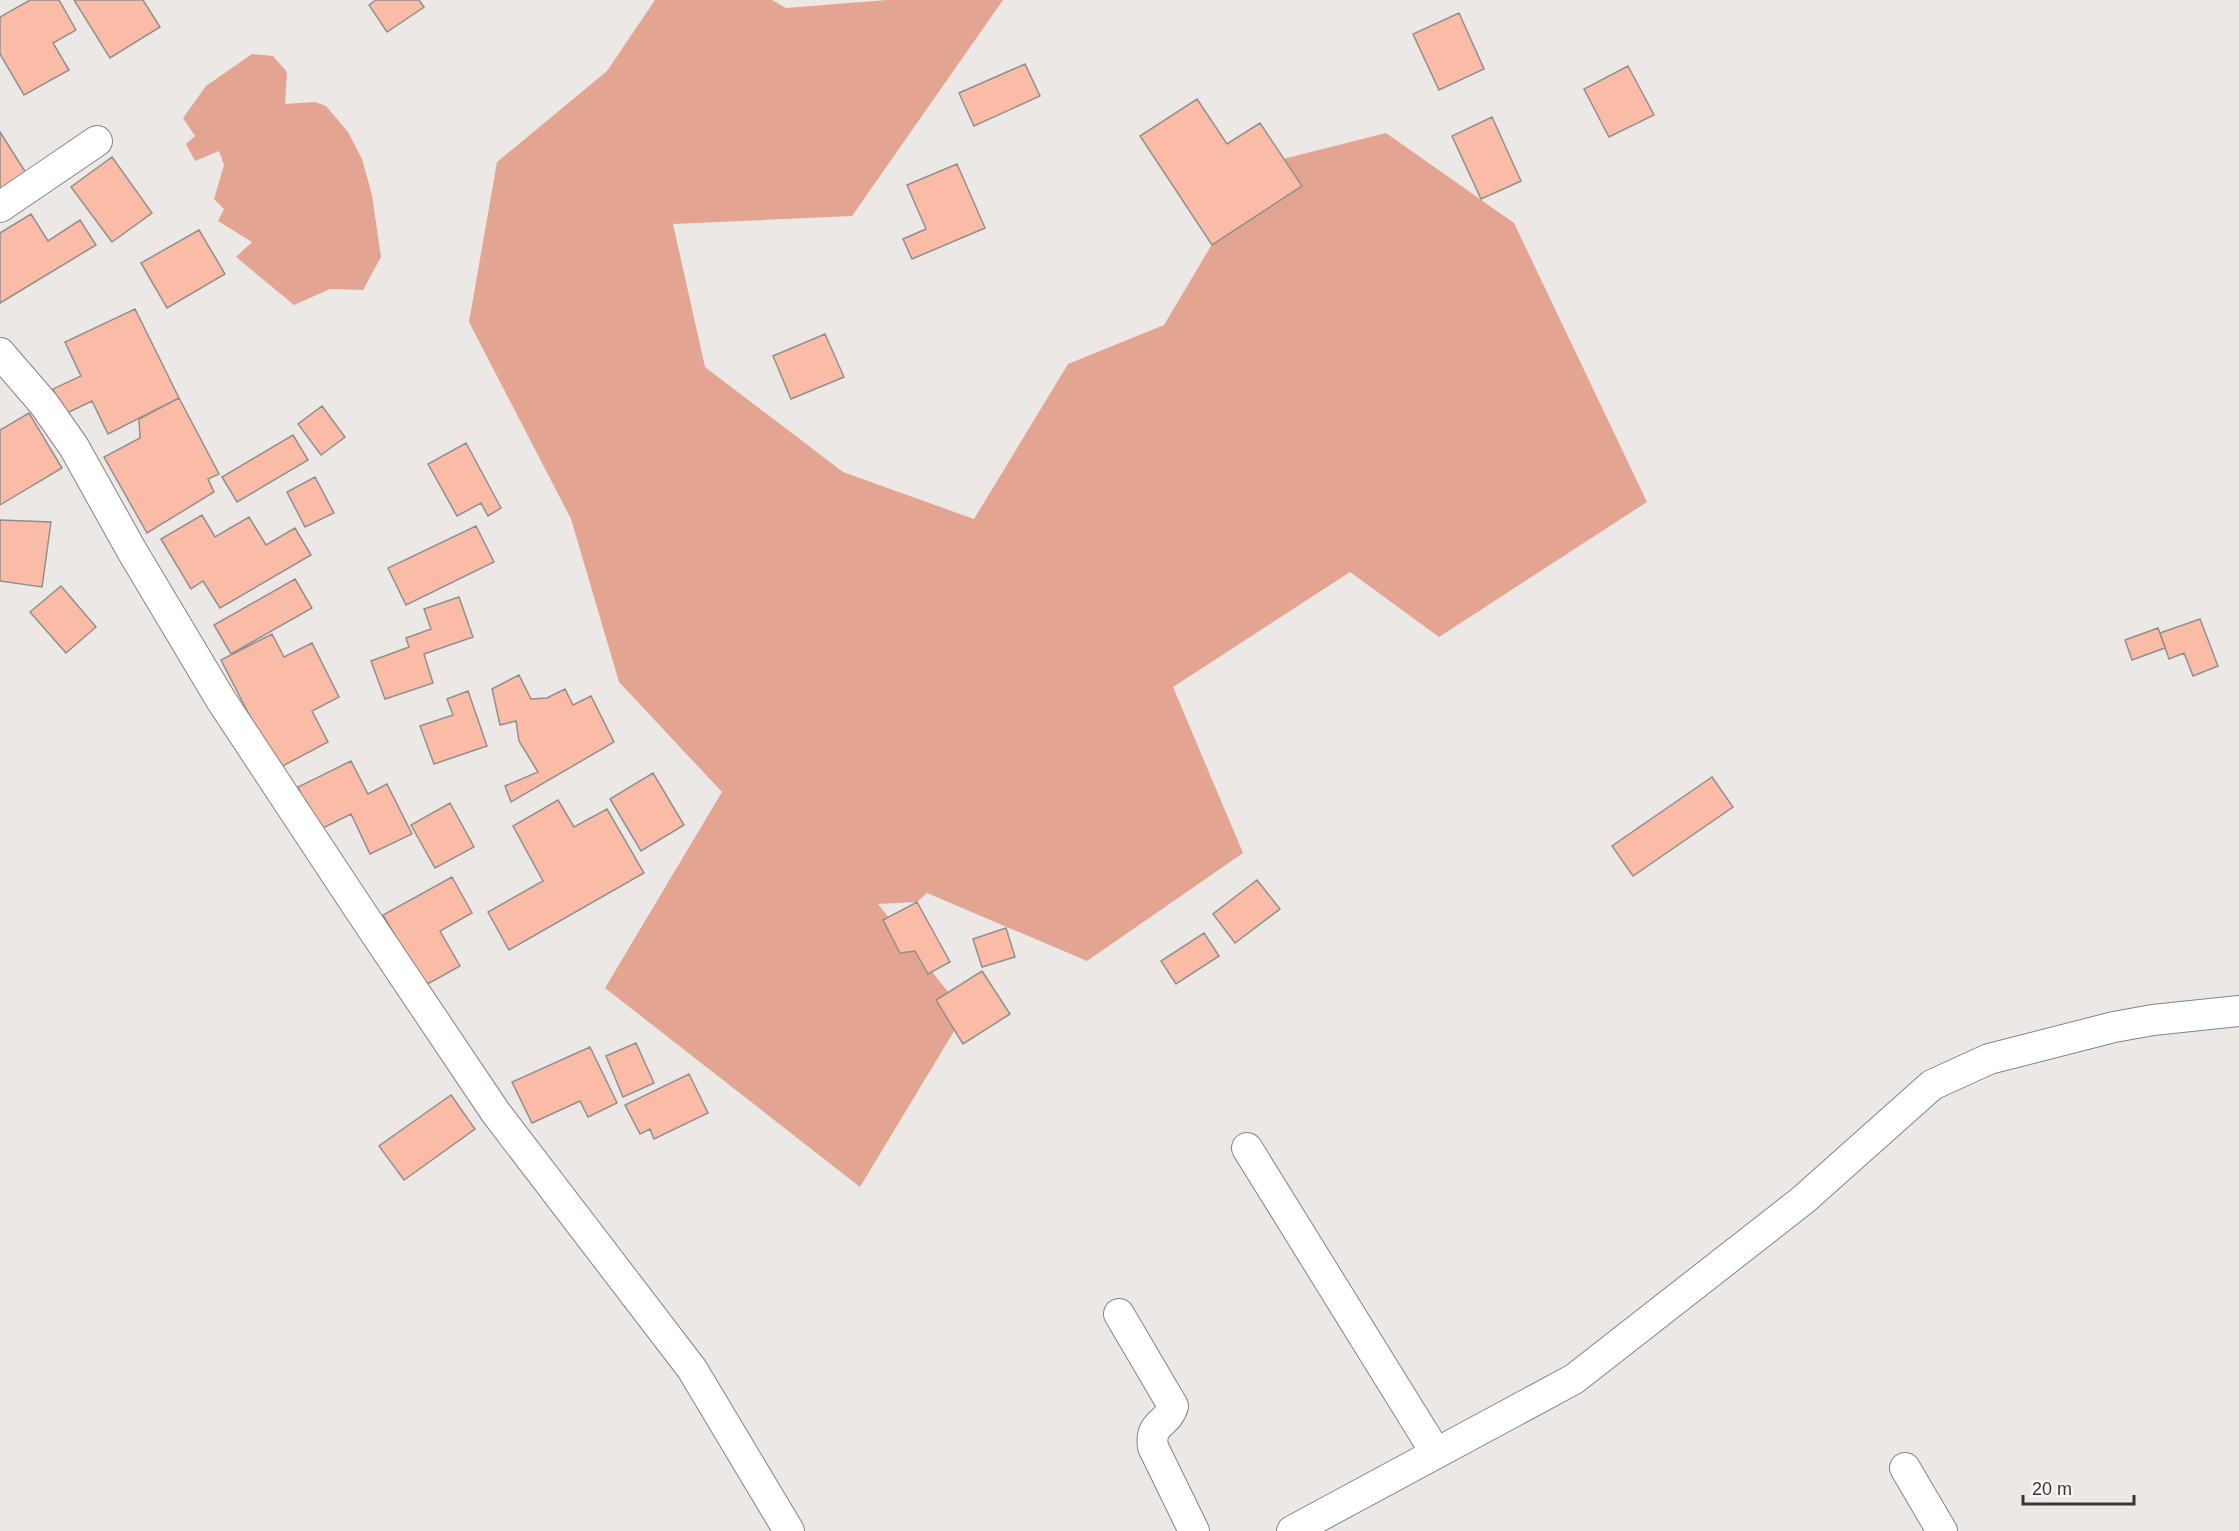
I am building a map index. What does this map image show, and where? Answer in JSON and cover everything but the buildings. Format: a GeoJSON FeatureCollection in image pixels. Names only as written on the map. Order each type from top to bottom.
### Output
{"type":"FeatureCollection","features":[{"type":"Feature","properties":{"kind":"street"},"geometry":{"type":"LineString","coordinates":[[0,207],[97,141]]}},
{"type":"Feature","properties":{"kind":"street"},"geometry":{"type":"LineString","coordinates":[[0,353],[44,404],[74,447],[220,700],[359,909],[496,1113],[692,1369],[789,1531]]}},
{"type":"Feature","properties":{"kind":"street"},"geometry":{"type":"LineString","coordinates":[[1292,1531],[1574,1378],[1803,1200],[1932,1085],[1989,1059],[2114,1027],[2153,1020],[2239,1011]]}},
{"type":"Feature","properties":{"kind":"street"},"geometry":{"type":"LineString","coordinates":[[1247,1148],[1436,1453]]}},
{"type":"Feature","properties":{"kind":"street"},"geometry":{"type":"LineString","coordinates":[[1119,1314],[1173,1406],[1172,1411],[1154,1430],[1151,1437],[1153,1447],[1194,1531]]}},
{"type":"Feature","properties":{"kind":"street"},"geometry":{"type":"LineString","coordinates":[[1905,1468],[1942,1531]]}},
{"type":"Feature","properties":{"kind":"shaded area"},"geometry":{"type":"Polygon","coordinates":[[[655,0],[772,0],[786,8],[887,0],[1003,0],[852,216],[673,224],[705,367],[843,472],[974,519],[1068,364],[1164,325],[1259,165],[1386,133],[1514,223],[1647,502],[1439,637],[1350,572],[1173,687],[1243,853],[1087,961],[927,893],[917,902],[878,904],[965,1013],[860,1187],[605,988],[722,792],[619,682],[571,519],[469,322],[497,162],[607,71],[655,0]]]}},
{"type":"Feature","properties":{"kind":"shaded area"},"geometry":{"type":"Polygon","coordinates":[[[252,54],[273,56],[287,72],[285,104],[315,102],[326,106],[348,132],[362,159],[372,195],[381,257],[363,290],[330,289],[294,305],[236,257],[252,242],[218,221],[224,209],[214,199],[224,165],[219,151],[195,161],[186,144],[195,136],[183,118],[206,86],[252,54]]]}}]}
